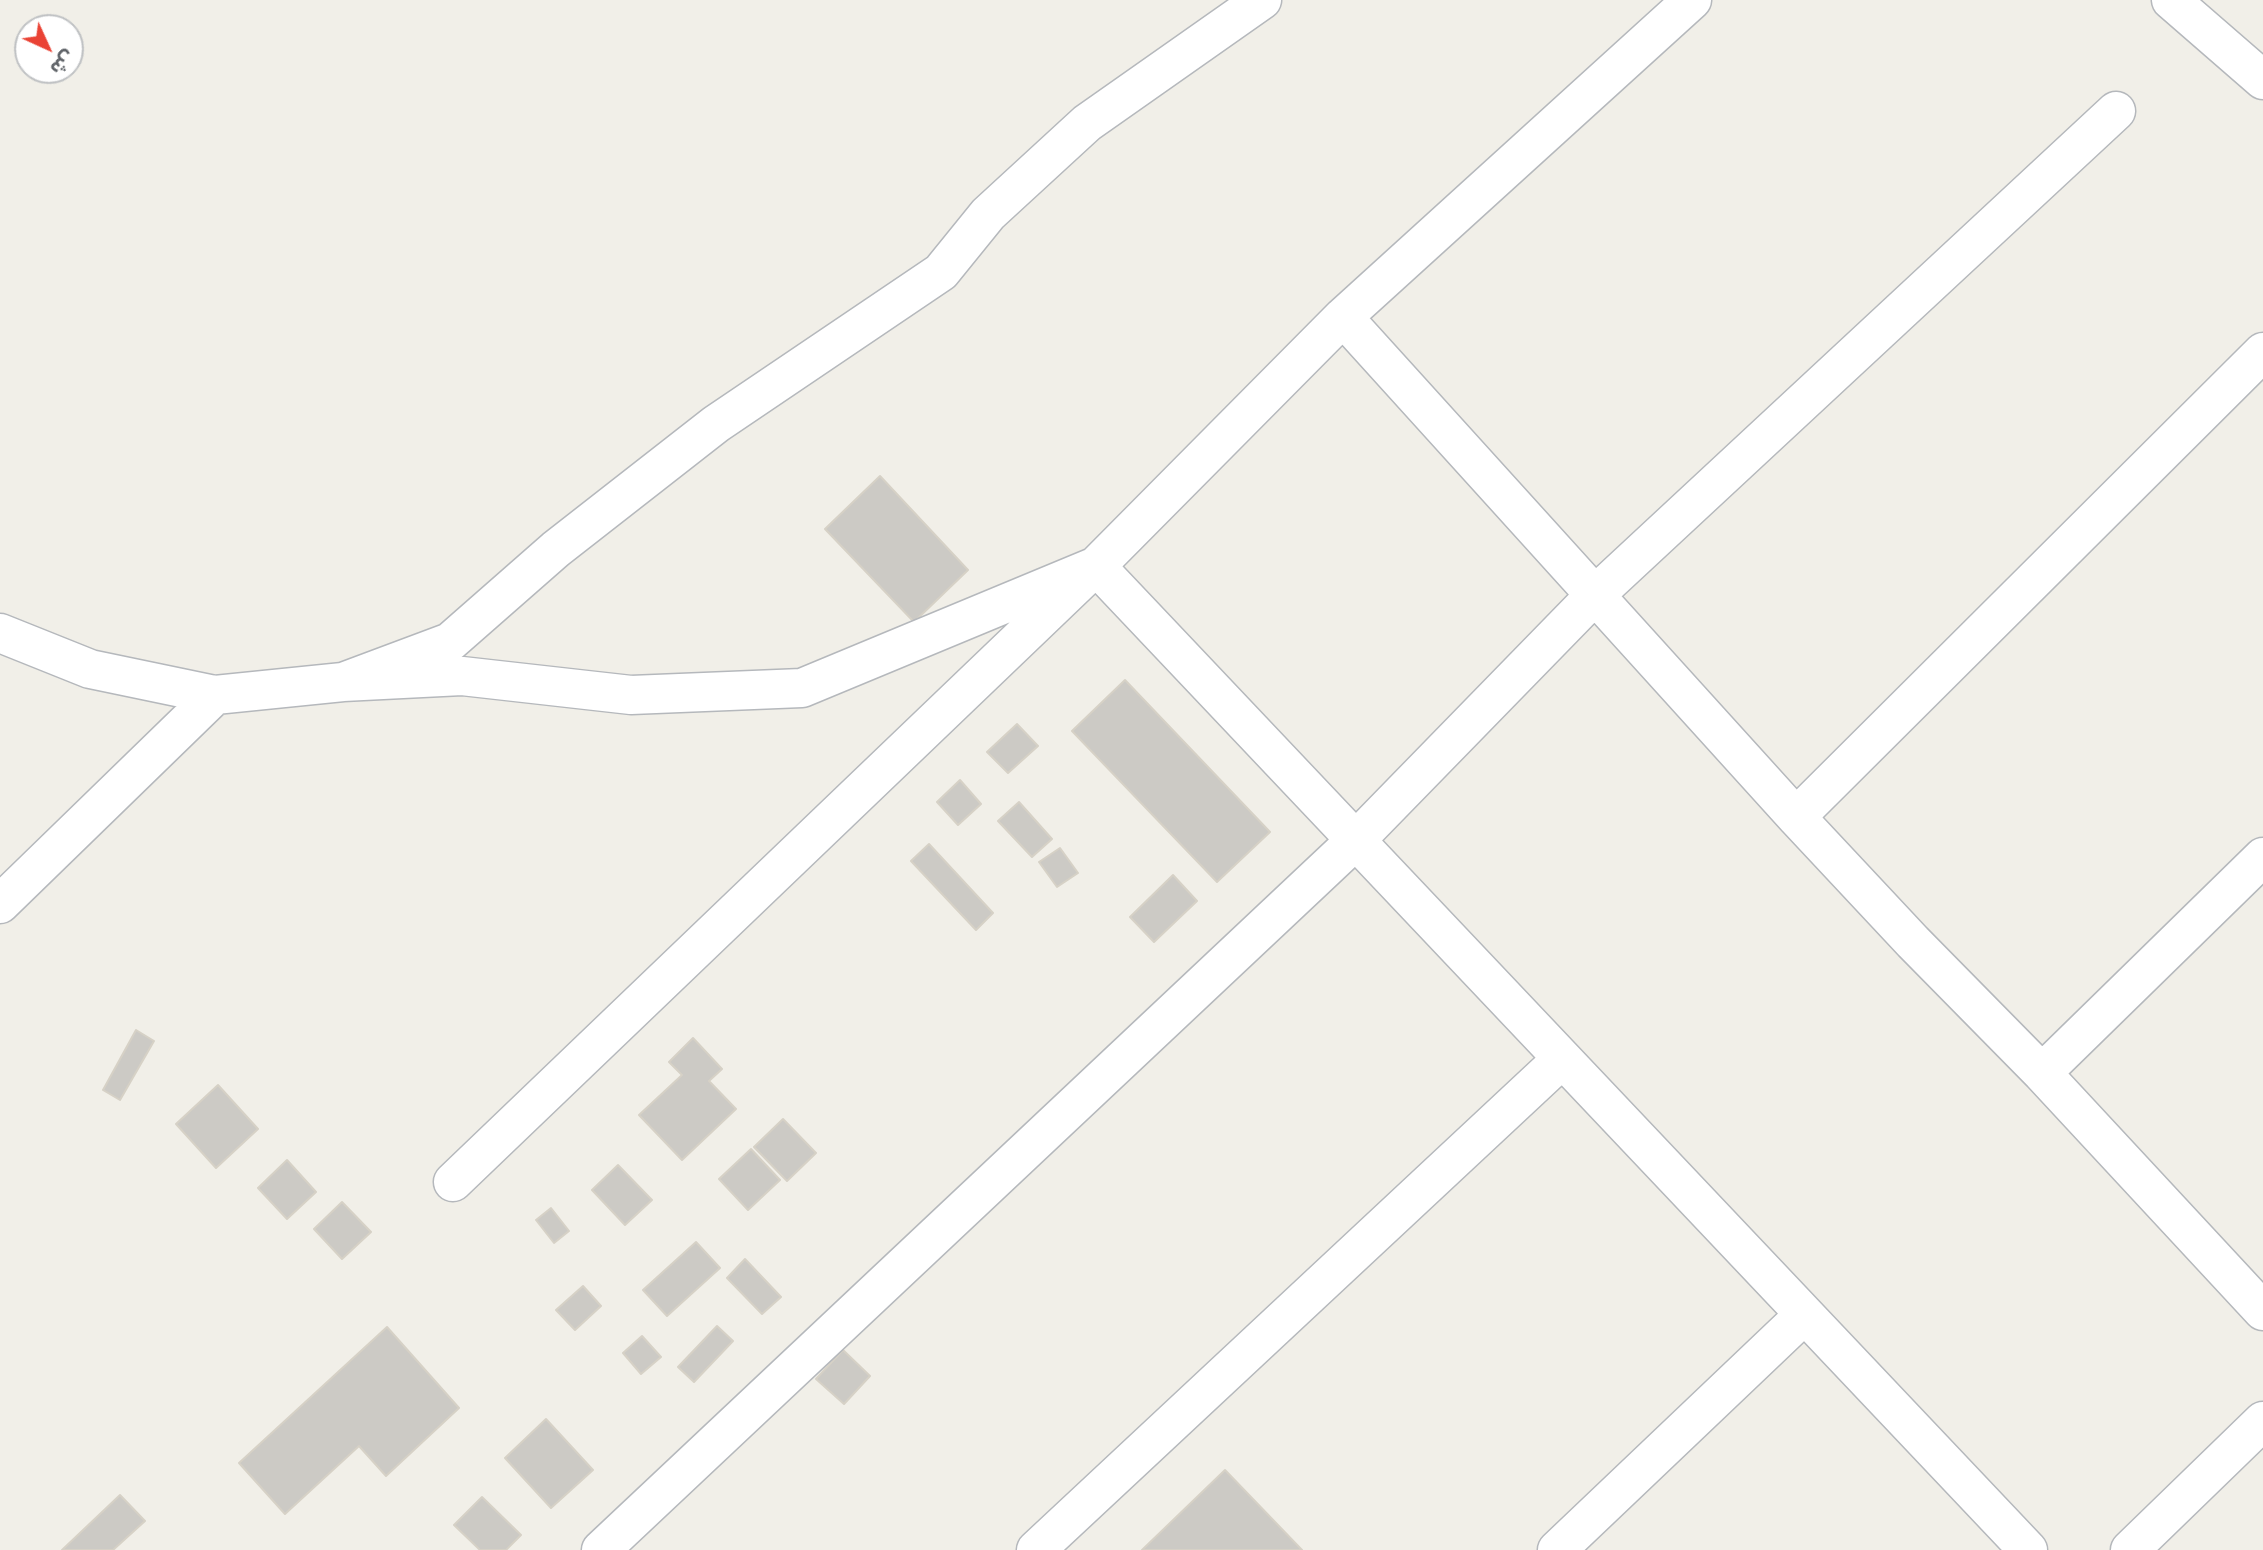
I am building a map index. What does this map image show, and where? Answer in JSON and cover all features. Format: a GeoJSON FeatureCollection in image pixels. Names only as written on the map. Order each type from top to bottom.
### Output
{"type":"FeatureCollection","features":[{"type":"Feature","properties":{"kind":"street"},"geometry":{"type":"LineString","coordinates":[[342,682],[450,642],[556,550],[716,424],[941,272],[988,214],[1087,123],[1262,0]]}},
{"type":"Feature","properties":{"kind":"street"},"geometry":{"type":"LineString","coordinates":[[453,1182],[1096,566],[1343,317],[1692,0]]}},
{"type":"Feature","properties":{"kind":"street"},"geometry":{"type":"LineString","coordinates":[[2171,0],[2263,80]]}},
{"type":"Feature","properties":{"kind":"street"},"geometry":{"type":"LineString","coordinates":[[601,1550],[1357,839],[1594,596],[2116,111]]}},
{"type":"Feature","properties":{"kind":"street"},"geometry":{"type":"LineString","coordinates":[[1343,317],[1796,817],[1913,942],[2042,1073],[2263,1311]]}},
{"type":"Feature","properties":{"kind":"street"},"geometry":{"type":"LineString","coordinates":[[1796,817],[2263,352]]}},
{"type":"Feature","properties":{"kind":"street"},"geometry":{"type":"LineString","coordinates":[[0,633],[90,669],[215,695],[342,682],[462,677],[631,695],[802,688],[1096,566]]}},
{"type":"Feature","properties":{"kind":"street"},"geometry":{"type":"LineString","coordinates":[[1096,566],[2028,1550]]}},
{"type":"Feature","properties":{"kind":"street"},"geometry":{"type":"LineString","coordinates":[[0,904],[215,695]]}},
{"type":"Feature","properties":{"kind":"street"},"geometry":{"type":"LineString","coordinates":[[2042,1073],[2263,857]]}},
{"type":"Feature","properties":{"kind":"street"},"geometry":{"type":"LineString","coordinates":[[1036,1550],[1562,1059]]}},
{"type":"Feature","properties":{"kind":"street"},"geometry":{"type":"LineString","coordinates":[[1557,1550],[1804,1315]]}},
{"type":"Feature","properties":{"kind":"street"},"geometry":{"type":"LineString","coordinates":[[2130,1550],[2263,1421]]}},
{"type":"Feature","properties":{"kind":"building"},"geometry":{"type":"Polygon","coordinates":[[[880,476],[968,570],[914,622],[825,529],[880,476]]]}},
{"type":"Feature","properties":{"kind":"building"},"geometry":{"type":"Polygon","coordinates":[[[1125,680],[1270,832],[1217,882],[1072,731],[1125,680]]]}},
{"type":"Feature","properties":{"kind":"building"},"geometry":{"type":"Polygon","coordinates":[[[1017,724],[1038,746],[1008,773],[987,752],[1017,724]]]}},
{"type":"Feature","properties":{"kind":"building"},"geometry":{"type":"Polygon","coordinates":[[[960,780],[981,804],[958,825],[937,802],[960,780]]]}},
{"type":"Feature","properties":{"kind":"building"},"geometry":{"type":"Polygon","coordinates":[[[1019,802],[1052,839],[1032,857],[998,821],[1019,802]]]}},
{"type":"Feature","properties":{"kind":"building"},"geometry":{"type":"Polygon","coordinates":[[[929,844],[993,913],[976,930],[911,861],[929,844]]]}},
{"type":"Feature","properties":{"kind":"building"},"geometry":{"type":"Polygon","coordinates":[[[1060,848],[1078,873],[1057,887],[1039,862],[1060,848]]]}},
{"type":"Feature","properties":{"kind":"building"},"geometry":{"type":"Polygon","coordinates":[[[1173,875],[1197,901],[1154,942],[1130,917],[1173,875]]]}},
{"type":"Feature","properties":{"kind":"building"},"geometry":{"type":"Polygon","coordinates":[[[136,1030],[154,1041],[120,1100],[103,1090],[136,1030]]]}},
{"type":"Feature","properties":{"kind":"building"},"geometry":{"type":"Polygon","coordinates":[[[693,1038],[722,1069],[709,1081],[736,1109],[682,1160],[639,1115],[682,1075],[669,1062],[693,1038]]]}},
{"type":"Feature","properties":{"kind":"building"},"geometry":{"type":"Polygon","coordinates":[[[218,1085],[258,1129],[216,1168],[176,1124],[218,1085]]]}},
{"type":"Feature","properties":{"kind":"building"},"geometry":{"type":"Polygon","coordinates":[[[783,1119],[816,1153],[787,1181],[754,1147],[783,1119]]]}},
{"type":"Feature","properties":{"kind":"building"},"geometry":{"type":"Polygon","coordinates":[[[751,1149],[780,1180],[748,1210],[719,1179],[751,1149]]]}},
{"type":"Feature","properties":{"kind":"building"},"geometry":{"type":"Polygon","coordinates":[[[287,1160],[316,1192],[287,1219],[258,1188],[287,1160]]]}},
{"type":"Feature","properties":{"kind":"building"},"geometry":{"type":"Polygon","coordinates":[[[618,1165],[652,1200],[625,1225],[592,1190],[618,1165]]]}},
{"type":"Feature","properties":{"kind":"building"},"geometry":{"type":"Polygon","coordinates":[[[342,1202],[371,1232],[342,1259],[314,1229],[342,1202]]]}},
{"type":"Feature","properties":{"kind":"building"},"geometry":{"type":"Polygon","coordinates":[[[551,1208],[569,1231],[554,1243],[536,1220],[551,1208]]]}},
{"type":"Feature","properties":{"kind":"building"},"geometry":{"type":"Polygon","coordinates":[[[696,1242],[720,1268],[667,1316],[643,1290],[696,1242]]]}},
{"type":"Feature","properties":{"kind":"building"},"geometry":{"type":"Polygon","coordinates":[[[745,1259],[781,1297],[762,1314],[727,1278],[745,1259]]]}},
{"type":"Feature","properties":{"kind":"building"},"geometry":{"type":"Polygon","coordinates":[[[583,1286],[601,1306],[575,1330],[556,1310],[583,1286]]]}},
{"type":"Feature","properties":{"kind":"building"},"geometry":{"type":"Polygon","coordinates":[[[717,1326],[733,1341],[694,1382],[678,1367],[717,1326]]]}},
{"type":"Feature","properties":{"kind":"building"},"geometry":{"type":"Polygon","coordinates":[[[387,1327],[459,1408],[386,1476],[359,1446],[285,1514],[239,1463],[387,1327]]]}},
{"type":"Feature","properties":{"kind":"building"},"geometry":{"type":"Polygon","coordinates":[[[642,1336],[661,1357],[641,1374],[623,1353],[642,1336]]]}},
{"type":"Feature","properties":{"kind":"building"},"geometry":{"type":"Polygon","coordinates":[[[843,1350],[870,1376],[844,1404],[816,1379],[843,1350]]]}},
{"type":"Feature","properties":{"kind":"building"},"geometry":{"type":"Polygon","coordinates":[[[546,1419],[593,1470],[551,1508],[505,1458],[546,1419]]]}},
{"type":"Feature","properties":{"kind":"building"},"geometry":{"type":"Polygon","coordinates":[[[1225,1470],[1302,1550],[1142,1550],[1225,1470]]]}},
{"type":"Feature","properties":{"kind":"building"},"geometry":{"type":"Polygon","coordinates":[[[120,1495],[145,1521],[113,1550],[62,1550],[120,1495]]]}},
{"type":"Feature","properties":{"kind":"building"},"geometry":{"type":"Polygon","coordinates":[[[482,1497],[521,1535],[506,1550],[480,1550],[454,1525],[482,1497]]]}}]}
